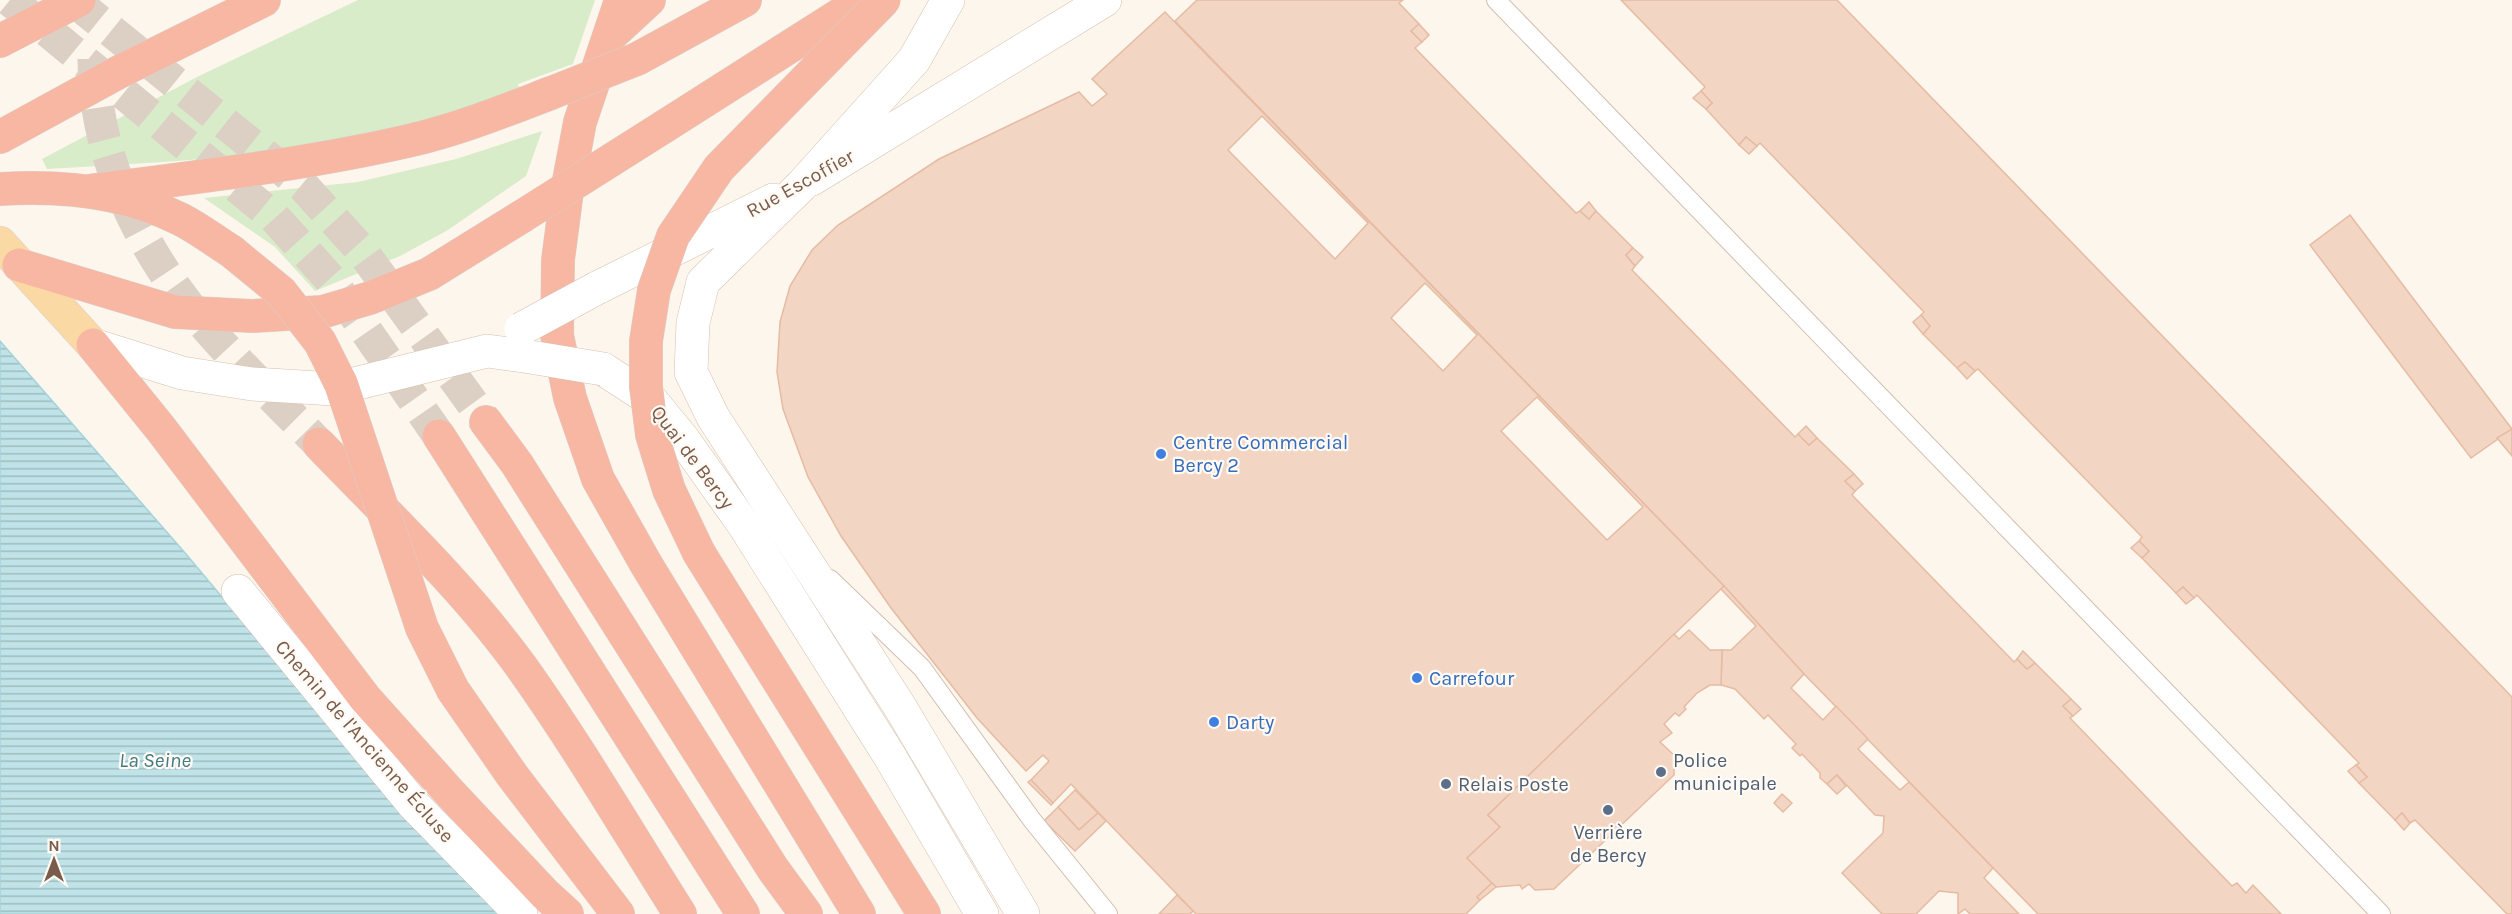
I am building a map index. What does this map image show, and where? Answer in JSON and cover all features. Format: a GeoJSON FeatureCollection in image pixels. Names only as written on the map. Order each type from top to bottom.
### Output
{"type":"FeatureCollection","features":[{"type":"Feature","properties":{"kind":"highway"},"geometry":{"type":"LineString","coordinates":[[0,41],[79,0]]}},
{"type":"Feature","properties":{"kind":"highway"},"geometry":{"type":"LineString","coordinates":[[2,136],[119,72],[264,0]]}},
{"type":"Feature","properties":{"kind":"highway"},"geometry":{"type":"LineString","coordinates":[[621,0],[580,122],[567,190],[558,260],[558,335],[570,398],[598,479],[646,564],[859,914]]}},
{"type":"Feature","properties":{"kind":"highway"},"geometry":{"type":"LineString","coordinates":[[609,37],[649,0]]}},
{"type":"Feature","properties":{"kind":"highway"},"geometry":{"type":"LineString","coordinates":[[0,189],[39,187],[89,190],[249,171],[409,141],[483,120],[637,59],[745,0]]}},
{"type":"Feature","properties":{"kind":"highway"},"geometry":{"type":"LineString","coordinates":[[10,254],[175,312],[252,316],[322,312],[370,298],[429,274],[863,0]]}},
{"type":"Feature","properties":{"kind":"highway"},"geometry":{"type":"LineString","coordinates":[[884,0],[719,168],[673,236],[654,290],[646,341],[646,387],[652,435],[669,490],[699,553],[924,914]]}},
{"type":"Feature","properties":{"kind":"highway"},"geometry":{"type":"LineString","coordinates":[[89,190],[154,208],[181,220],[231,251],[281,292],[320,342],[341,384],[423,628],[453,690],[512,775],[618,914]]}},
{"type":"Feature","properties":{"kind":"highway"},"geometry":{"type":"LineString","coordinates":[[93,345],[161,429],[365,698],[450,794],[544,893],[567,914]]}},
{"type":"Feature","properties":{"kind":"highway"},"geometry":{"type":"LineString","coordinates":[[486,422],[517,464],[773,869],[806,914]]}},
{"type":"Feature","properties":{"kind":"highway"},"geometry":{"type":"LineString","coordinates":[[439,436],[743,914]]}},
{"type":"Feature","properties":{"kind":"highway"},"geometry":{"type":"LineString","coordinates":[[319,444],[435,565],[479,614],[522,669],[680,914]]}},
{"type":"Feature","properties":{"kind":"main road"},"geometry":{"type":"LineString","coordinates":[[801,186],[914,60],[948,0]]}},
{"type":"Feature","properties":{"kind":"main road","name":"Rue Escoffier"},"geometry":{"type":"LineString","coordinates":[[522,343],[597,288],[801,186],[1105,0]]}},
{"type":"Feature","properties":{"kind":"main road","name":"Quai de Bercy"},"geometry":{"type":"LineString","coordinates":[[801,186],[703,282],[693,324],[691,372],[714,417],[900,707],[1023,914]]}},
{"type":"Feature","properties":{"kind":"main road"},"geometry":{"type":"LineString","coordinates":[[10,254],[93,345]]}},
{"type":"Feature","properties":{"kind":"main road","name":"Quai de Bercy"},"geometry":{"type":"LineString","coordinates":[[93,345],[182,373],[252,384],[334,389],[522,343],[603,369],[651,400],[683,439],[744,525],[889,755],[982,914]]}},
{"type":"Feature","properties":{"kind":"main road","name":"Chemin de l'Ancienne Écluse"},"geometry":{"type":"LineString","coordinates":[[238,591],[414,805],[521,914]]}},
{"type":"Feature","properties":{"kind":"lane"},"geometry":{"type":"LineString","coordinates":[[1496,0],[2381,914]]}},
{"type":"Feature","properties":{"kind":"lane"},"geometry":{"type":"LineString","coordinates":[[796,545],[922,668],[1032,820],[1108,914]]}},
{"type":"Feature","properties":{"kind":"green space"},"geometry":{"type":"Polygon","coordinates":[[[358,0],[595,0],[573,64],[518,84],[520,91],[496,99],[350,138],[291,149],[186,160],[47,169],[42,159],[197,77],[358,0]]]}},
{"type":"Feature","properties":{"kind":"green space"},"geometry":{"type":"Polygon","coordinates":[[[542,131],[526,176],[448,230],[400,256],[315,291],[275,247],[204,198],[358,182],[456,159],[542,131]]]}},
{"type":"Feature","properties":{"kind":"water","name":"La Seine"},"geometry":{"type":"Polygon","coordinates":[[[0,341],[186,554],[278,664],[503,914],[0,914],[0,341]]]}},
{"type":"Feature","properties":{"kind":"building"},"geometry":{"type":"Polygon","coordinates":[[[1197,0],[1403,0],[1399,3],[1419,24],[1411,31],[1422,42],[1415,48],[1576,213],[1580,211],[1589,219],[1596,211],[1633,248],[1626,255],[1635,266],[1632,270],[1795,437],[1798,434],[1809,445],[1817,438],[1854,474],[1845,481],[1855,491],[1852,495],[2014,662],[2017,659],[2027,669],[2035,663],[2071,699],[2063,706],[2073,716],[2070,718],[2232,886],[2237,883],[2246,893],[2253,885],[2281,914],[2038,914],[1804,674],[1724,586],[1175,21],[1197,0]]]}},
{"type":"Feature","properties":{"kind":"building"},"geometry":{"type":"Polygon","coordinates":[[[1621,0],[1837,0],[2512,697],[2512,914],[2507,914],[2415,820],[2410,823],[2402,813],[2395,820],[2359,783],[2367,777],[2356,765],[2359,763],[2197,595],[2194,598],[2183,587],[2176,593],[2142,558],[2149,551],[2139,541],[2142,537],[1978,369],[1975,371],[1965,362],[1957,368],[1923,334],[1930,326],[1921,315],[1924,312],[1760,143],[1757,146],[1746,137],[1739,145],[1706,109],[1712,103],[1701,91],[1705,87],[1621,0]]]}},
{"type":"Feature","properties":{"kind":"building","name":"Centre Commercial Bercy 2"},"geometry":{"type":"Polygon","coordinates":[[[1165,12],[1724,586],[1488,815],[1500,827],[1467,858],[1492,883],[1477,897],[1480,900],[1466,914],[1196,914],[1071,784],[1053,803],[1031,780],[1049,761],[1043,755],[1026,771],[977,718],[891,608],[841,536],[808,477],[783,409],[777,372],[780,322],[790,286],[812,250],[838,225],[939,159],[1079,92],[1092,106],[1107,94],[1092,79],[1165,12]],[[1262,116],[1228,150],[1335,259],[1368,223],[1262,116]],[[1425,283],[1391,318],[1443,371],[1477,335],[1425,283]],[[1537,397],[1501,431],[1607,540],[1643,507],[1537,397]]]}},
{"type":"Feature","properties":{"kind":"building"},"geometry":{"type":"Polygon","coordinates":[[[1419,24],[1429,35],[1422,42],[1411,31],[1419,24]]]}},
{"type":"Feature","properties":{"kind":"building"},"geometry":{"type":"Polygon","coordinates":[[[1701,91],[1712,103],[1706,109],[1693,98],[1701,91]]]}},
{"type":"Feature","properties":{"kind":"building"},"geometry":{"type":"Polygon","coordinates":[[[1746,137],[1757,146],[1749,154],[1739,145],[1746,137]]]}},
{"type":"Feature","properties":{"kind":"building"},"geometry":{"type":"Polygon","coordinates":[[[1589,202],[1596,211],[1589,219],[1580,211],[1589,202]]]}},
{"type":"Feature","properties":{"kind":"building"},"geometry":{"type":"Polygon","coordinates":[[[2350,215],[2512,429],[2471,458],[2310,245],[2350,215]]]}},
{"type":"Feature","properties":{"kind":"building"},"geometry":{"type":"Polygon","coordinates":[[[1633,248],[1643,257],[1635,266],[1626,255],[1633,248]]]}},
{"type":"Feature","properties":{"kind":"building"},"geometry":{"type":"Polygon","coordinates":[[[1921,315],[1930,326],[1923,334],[1913,322],[1921,315]]]}},
{"type":"Feature","properties":{"kind":"building"},"geometry":{"type":"Polygon","coordinates":[[[1965,362],[1975,371],[1967,379],[1957,368],[1965,362]]]}},
{"type":"Feature","properties":{"kind":"building"},"geometry":{"type":"Polygon","coordinates":[[[1806,426],[1817,438],[1809,445],[1798,434],[1806,426]]]}},
{"type":"Feature","properties":{"kind":"building"},"geometry":{"type":"Polygon","coordinates":[[[2512,429],[2512,456],[2497,438],[2512,429]]]}},
{"type":"Feature","properties":{"kind":"building"},"geometry":{"type":"Polygon","coordinates":[[[1854,474],[1863,484],[1855,491],[1845,481],[1854,474]]]}},
{"type":"Feature","properties":{"kind":"building"},"geometry":{"type":"Polygon","coordinates":[[[2139,541],[2149,551],[2142,558],[2131,548],[2139,541]]]}},
{"type":"Feature","properties":{"kind":"building"},"geometry":{"type":"Polygon","coordinates":[[[1724,586],[1804,674],[1791,688],[1823,720],[1836,706],[1868,739],[1858,749],[1900,790],[1909,782],[1993,868],[1984,878],[2019,914],[1970,914],[1965,909],[1958,914],[1958,893],[1939,891],[1916,914],[1882,914],[1842,873],[1883,833],[1884,816],[1875,815],[1837,775],[1827,784],[1802,754],[1800,756],[1792,748],[1796,744],[1768,715],[1764,719],[1735,689],[1721,685],[1722,650],[1731,650],[1756,626],[1721,589],[1724,586]]]}},
{"type":"Feature","properties":{"kind":"building"},"geometry":{"type":"Polygon","coordinates":[[[2183,587],[2194,598],[2186,604],[2176,593],[2183,587]]]}},
{"type":"Feature","properties":{"kind":"building"},"geometry":{"type":"Polygon","coordinates":[[[1689,630],[1710,650],[1722,650],[1721,685],[1710,685],[1697,693],[1679,716],[1675,713],[1664,724],[1672,733],[1660,742],[1674,755],[1674,775],[1554,889],[1535,890],[1529,884],[1522,889],[1520,885],[1496,887],[1467,858],[1500,827],[1488,815],[1674,634],[1679,639],[1689,630]]]}},
{"type":"Feature","properties":{"kind":"building"},"geometry":{"type":"Polygon","coordinates":[[[2023,651],[2035,663],[2027,669],[2017,659],[2023,651]]]}},
{"type":"Feature","properties":{"kind":"building"},"geometry":{"type":"Polygon","coordinates":[[[2071,699],[2081,709],[2073,716],[2063,706],[2071,699]]]}},
{"type":"Feature","properties":{"kind":"building"},"geometry":{"type":"Polygon","coordinates":[[[2356,765],[2367,777],[2359,783],[2348,771],[2356,765]]]}},
{"type":"Feature","properties":{"kind":"building"},"geometry":{"type":"Polygon","coordinates":[[[1837,775],[1846,786],[1837,794],[1827,784],[1837,775]]]}},
{"type":"Feature","properties":{"kind":"building"},"geometry":{"type":"Polygon","coordinates":[[[1031,780],[1053,803],[1051,805],[1028,782],[1031,780]]]}},
{"type":"Feature","properties":{"kind":"building"},"geometry":{"type":"Polygon","coordinates":[[[1075,790],[1098,813],[1079,830],[1058,807],[1075,790]]]}},
{"type":"Feature","properties":{"kind":"building"},"geometry":{"type":"Polygon","coordinates":[[[1782,794],[1792,803],[1783,812],[1774,803],[1782,794]]]}},
{"type":"Feature","properties":{"kind":"building"},"geometry":{"type":"Polygon","coordinates":[[[1058,807],[1079,830],[1098,813],[1106,821],[1075,851],[1044,821],[1058,807]]]}},
{"type":"Feature","properties":{"kind":"building"},"geometry":{"type":"Polygon","coordinates":[[[2402,813],[2410,823],[2404,830],[2395,820],[2402,813]]]}},
{"type":"Feature","properties":{"kind":"building"},"geometry":{"type":"Polygon","coordinates":[[[1492,883],[1496,887],[1480,900],[1477,897],[1492,883]]]}},
{"type":"Feature","properties":{"kind":"building"},"geometry":{"type":"Polygon","coordinates":[[[1177,895],[1193,911],[1190,914],[1159,914],[1177,895]]]}},
{"type":"Feature","properties":{"kind":"tunnel"},"geometry":{"type":"LineString","coordinates":[[10,0],[274,217],[330,279],[439,436]]}},
{"type":"Feature","properties":{"kind":"tunnel"},"geometry":{"type":"LineString","coordinates":[[73,0],[304,187],[362,251],[486,422]]}},
{"type":"Feature","properties":{"kind":"tunnel"},"geometry":{"type":"LineString","coordinates":[[94,59],[96,96],[103,133],[113,168],[143,237],[184,300],[208,329],[319,444]]}},
{"type":"Feature","properties":{"kind":"place","name":"Centre Commercial Bercy 2"},"geometry":{"type":"Point","coordinates":[1161,454]}},
{"type":"Feature","properties":{"kind":"place","name":"Carrefour"},"geometry":{"type":"Point","coordinates":[1417,678]}},
{"type":"Feature","properties":{"kind":"place","name":"Darty"},"geometry":{"type":"Point","coordinates":[1214,722]}},
{"type":"Feature","properties":{"kind":"place","name":"Police municipale"},"geometry":{"type":"Point","coordinates":[1661,772]}},
{"type":"Feature","properties":{"kind":"place","name":"Relais Poste"},"geometry":{"type":"Point","coordinates":[1446,784]}},
{"type":"Feature","properties":{"kind":"place","name":"Verrière de Bercy"},"geometry":{"type":"Point","coordinates":[1608,810]}}]}
